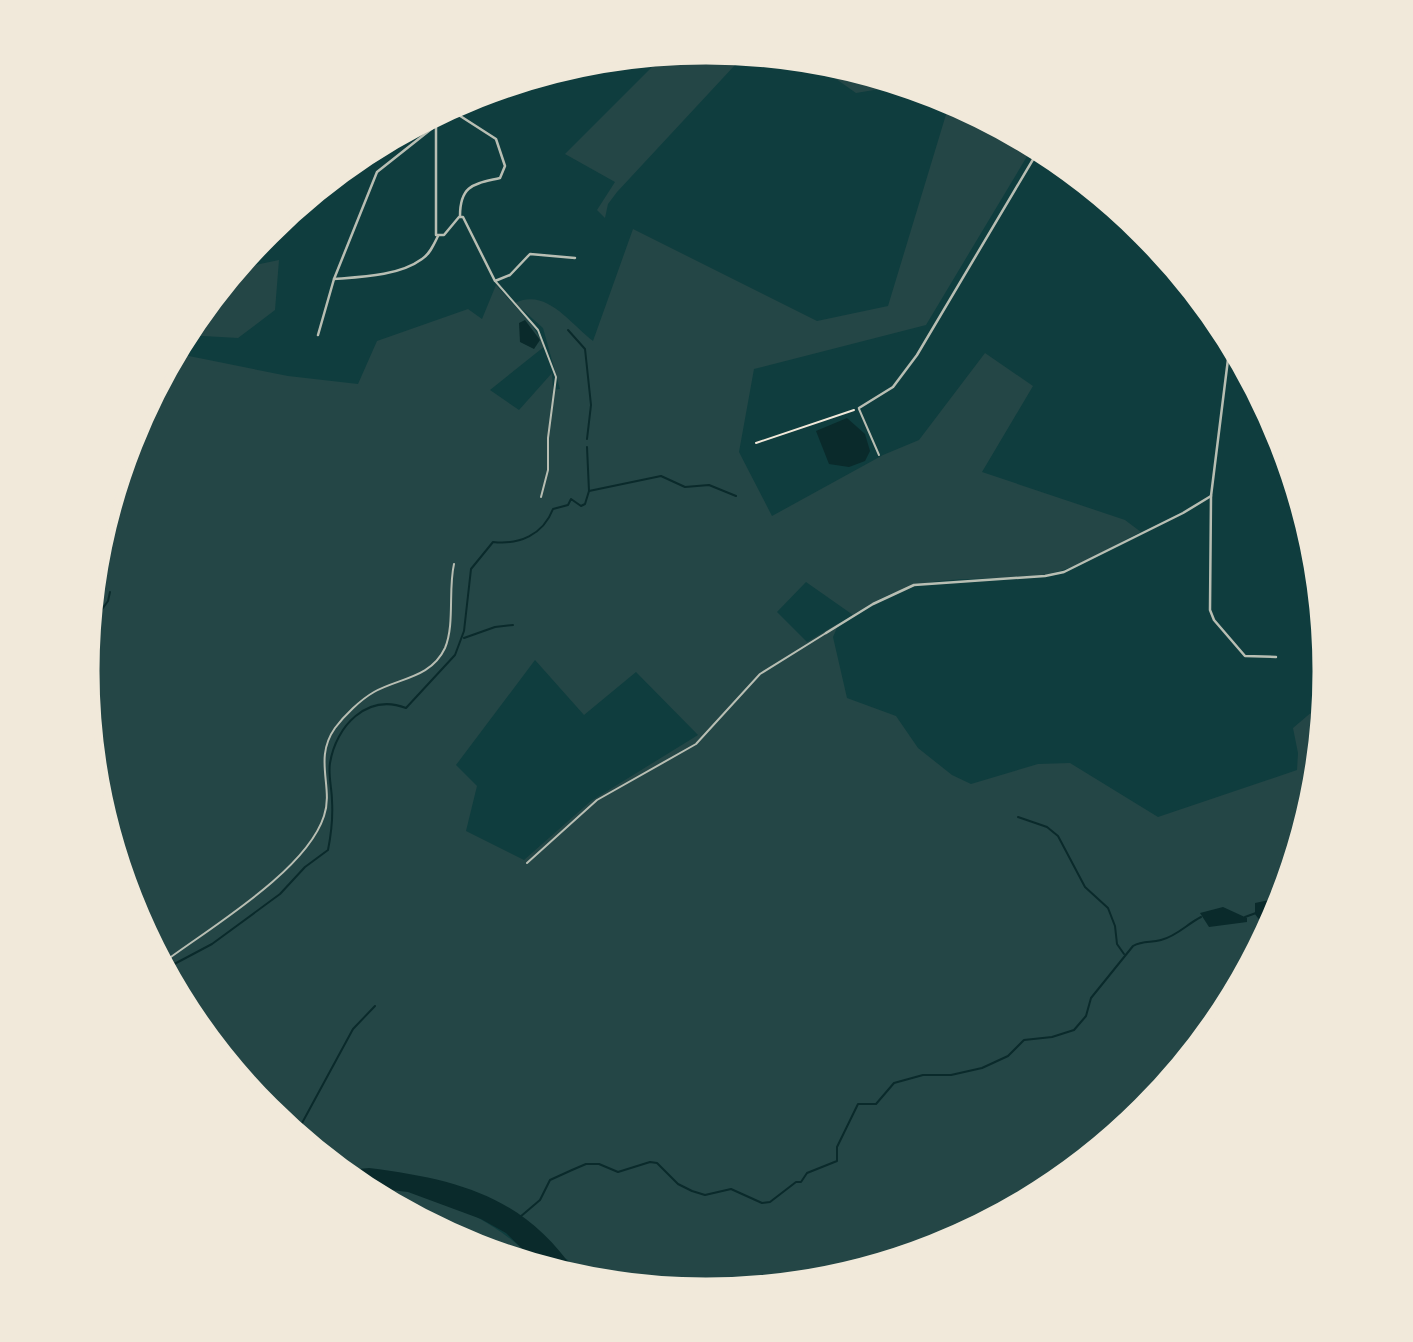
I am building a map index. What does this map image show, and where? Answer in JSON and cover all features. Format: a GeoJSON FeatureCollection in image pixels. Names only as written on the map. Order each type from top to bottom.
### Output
{"type":"FeatureCollection","features":[{"type":"Feature","properties":{"kind":"street"},"geometry":{"type":"LineString","coordinates":[[334,279],[383,273],[415,263],[427,255],[439,236],[446,233],[460,216],[469,188],[476,183],[500,178],[505,166],[496,139],[456,113]]}},
{"type":"Feature","properties":{"kind":"street"},"geometry":{"type":"LineString","coordinates":[[318,335],[334,279],[377,172],[441,121]]}},
{"type":"Feature","properties":{"kind":"street"},"geometry":{"type":"LineString","coordinates":[[436,124],[435,232],[439,236]]}},
{"type":"Feature","properties":{"kind":"street"},"geometry":{"type":"LineString","coordinates":[[859,408],[893,387],[916,355],[1035,156]]}},
{"type":"Feature","properties":{"kind":"street"},"geometry":{"type":"LineString","coordinates":[[460,216],[468,223],[479,254],[495,281],[515,271],[530,254],[575,258]]}},
{"type":"Feature","properties":{"kind":"street"},"geometry":{"type":"LineString","coordinates":[[1229,353],[1210,496],[1212,616],[1245,656],[1276,657]]}},
{"type":"Feature","properties":{"kind":"street"},"geometry":{"type":"LineString","coordinates":[[825,633],[914,585],[1045,576],[1064,572],[1183,513],[1210,496]]}},
{"type":"Feature","properties":{"kind":"lane"},"geometry":{"type":"LineString","coordinates":[[495,281],[533,322],[554,367],[556,390],[549,429],[548,470],[541,497]]}},
{"type":"Feature","properties":{"kind":"lane"},"geometry":{"type":"LineString","coordinates":[[859,408],[879,455]]}},
{"type":"Feature","properties":{"kind":"lane"},"geometry":{"type":"LineString","coordinates":[[168,959],[250,900],[313,839],[326,809],[323,766],[329,739],[341,721],[368,696],[418,676],[438,659],[446,645],[454,564]]}},
{"type":"Feature","properties":{"kind":"lane"},"geometry":{"type":"LineString","coordinates":[[527,863],[597,800],[696,744],[760,674],[825,633]]}},
{"type":"Feature","properties":{"kind":"path"},"geometry":{"type":"LineString","coordinates":[[756,443],[859,408]]}},
{"type":"Feature","properties":{"kind":"shaded area"},"geometry":{"type":"Polygon","coordinates":[[[739,61],[617,192],[608,204],[605,218],[597,210],[615,182],[565,154],[657,62],[739,61]]]}},
{"type":"Feature","properties":{"kind":"shaded area"},"geometry":{"type":"Polygon","coordinates":[[[825,71],[889,88],[856,93],[825,71]]]}},
{"type":"Feature","properties":{"kind":"shaded area"},"geometry":{"type":"Polygon","coordinates":[[[948,109],[1029,152],[926,325],[754,369],[739,452],[772,516],[883,455],[919,440],[985,353],[1033,386],[982,472],[1125,520],[1141,532],[1081,563],[1056,572],[924,584],[879,600],[853,615],[806,582],[777,612],[807,642],[839,623],[833,637],[847,698],[896,716],[918,748],[952,775],[971,784],[1038,764],[1070,763],[1158,817],[1297,770],[1298,753],[1293,728],[1317,707],[1313,751],[1297,829],[1286,868],[1255,941],[1215,1011],[1192,1043],[1139,1103],[1110,1131],[1079,1156],[1012,1201],[941,1236],[865,1262],[826,1271],[746,1281],[706,1282],[627,1277],[573,1268],[568,1260],[449,1192],[373,1183],[334,1156],[303,1131],[247,1074],[221,1043],[177,977],[158,941],[127,868],[100,751],[96,711],[96,631],[100,591],[116,513],[127,474],[142,437],[183,355],[288,376],[358,384],[377,341],[468,309],[482,319],[496,285],[532,325],[545,346],[490,390],[519,410],[552,373],[553,390],[560,389],[543,328],[515,303],[537,300],[547,304],[593,341],[633,229],[817,321],[888,306],[948,109]],[[535,660],[456,765],[477,786],[466,831],[524,860],[591,801],[698,735],[636,672],[584,715],[535,660]]]}},
{"type":"Feature","properties":{"kind":"shaded area"},"geometry":{"type":"Polygon","coordinates":[[[279,260],[275,310],[238,338],[195,336],[248,267],[279,260]]]}},
{"type":"Feature","properties":{"kind":"shaded area"},"geometry":{"type":"Polygon","coordinates":[[[525,320],[540,340],[534,349],[520,342],[519,323],[525,320]]]}},
{"type":"Feature","properties":{"kind":"shaded area"},"geometry":{"type":"Polygon","coordinates":[[[847,418],[865,434],[870,451],[865,461],[849,467],[829,464],[816,431],[847,418]]]}},
{"type":"Feature","properties":{"kind":"shaded area"},"geometry":{"type":"Polygon","coordinates":[[[1273,899],[1264,920],[1260,921],[1255,914],[1255,903],[1273,899]]]}},
{"type":"Feature","properties":{"kind":"shaded area"},"geometry":{"type":"Polygon","coordinates":[[[1223,907],[1247,918],[1247,922],[1209,927],[1200,913],[1223,907]]]}},
{"type":"Feature","properties":{"kind":"shaded area"},"geometry":{"type":"Polygon","coordinates":[[[369,1168],[434,1179],[491,1198],[540,1230],[571,1267],[530,1256],[506,1233],[481,1219],[408,1192],[383,1189],[353,1169],[369,1168]]]}},
{"type":"Feature","properties":{"kind":"shaded area"},"geometry":{"type":"Polygon","coordinates":[[[379,1187],[408,1191],[460,1208],[484,1221],[530,1256],[472,1236],[401,1201],[379,1187]]]}},
{"type":"Feature","properties":{"kind":"waterway"},"geometry":{"type":"LineString","coordinates":[[568,330],[585,349],[591,405],[587,439]]}},
{"type":"Feature","properties":{"kind":"waterway"},"geometry":{"type":"LineString","coordinates":[[587,447],[589,491]]}},
{"type":"Feature","properties":{"kind":"waterway"},"geometry":{"type":"LineString","coordinates":[[171,966],[212,944],[280,894],[305,867],[328,850],[332,813],[330,768],[333,749],[339,737],[346,725],[366,709],[379,705],[406,708],[455,655],[464,631],[471,569],[493,542],[512,542],[529,536],[543,526],[553,509],[568,505],[571,499],[581,506],[585,504],[589,491],[661,476],[685,487],[709,485],[736,496]]}},
{"type":"Feature","properties":{"kind":"waterway"},"geometry":{"type":"LineString","coordinates":[[98,615],[108,601],[110,592]]}},
{"type":"Feature","properties":{"kind":"waterway"},"geometry":{"type":"LineString","coordinates":[[464,638],[495,627],[513,625]]}},
{"type":"Feature","properties":{"kind":"waterway"},"geometry":{"type":"LineString","coordinates":[[1018,817],[1047,827],[1058,836],[1085,887],[1108,908],[1115,926],[1117,944],[1124,954]]}},
{"type":"Feature","properties":{"kind":"waterway"},"geometry":{"type":"LineString","coordinates":[[1245,917],[1256,913]]}},
{"type":"Feature","properties":{"kind":"waterway"},"geometry":{"type":"LineString","coordinates":[[520,1217],[540,1200],[550,1180],[586,1164],[599,1164],[618,1172],[650,1162],[657,1163],[678,1184],[692,1191],[705,1195],[731,1189],[762,1203],[770,1202],[796,1182],[801,1182],[807,1173],[837,1161],[837,1147],[858,1104],[876,1104],[894,1083],[923,1075],[951,1075],[982,1068],[1008,1056],[1024,1040],[1052,1037],[1074,1030],[1086,1016],[1091,998],[1133,946],[1167,938],[1201,917]]}},
{"type":"Feature","properties":{"kind":"waterway"},"geometry":{"type":"LineString","coordinates":[[300,1128],[353,1029],[375,1006]]}}]}
